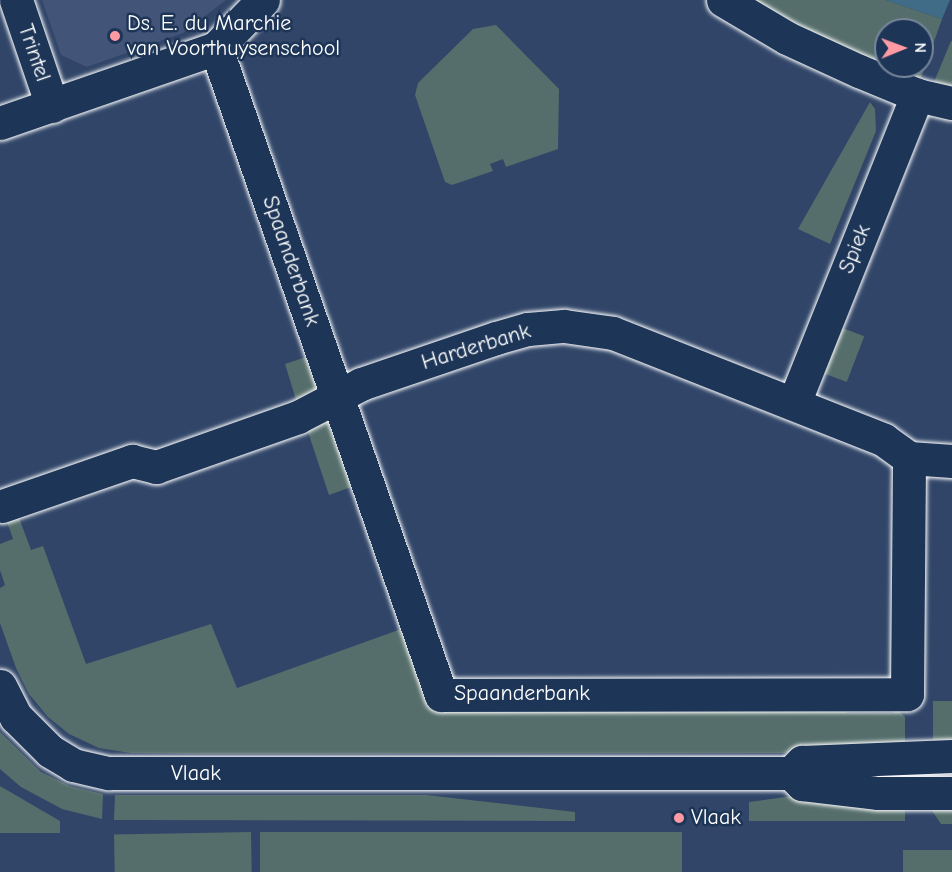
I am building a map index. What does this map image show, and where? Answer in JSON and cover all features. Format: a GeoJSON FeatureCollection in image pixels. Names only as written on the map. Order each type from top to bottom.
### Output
{"type":"FeatureCollection","features":[{"type":"Feature","properties":{"kind":"street","name":"Trintel"},"geometry":{"type":"LineString","coordinates":[[16,0],[52,106]]}},
{"type":"Feature","properties":{"kind":"street"},"geometry":{"type":"LineString","coordinates":[[0,123],[216,48],[263,0]]}},
{"type":"Feature","properties":{"kind":"street"},"geometry":{"type":"LineString","coordinates":[[723,0],[787,38],[917,95],[952,103]]}},
{"type":"Feature","properties":{"kind":"street","name":"Spaanderbank"},"geometry":{"type":"LineString","coordinates":[[216,48],[338,393],[441,695],[907,694],[909,458]]}},
{"type":"Feature","properties":{"kind":"street","name":"Spiek"},"geometry":{"type":"LineString","coordinates":[[794,404],[917,95]]}},
{"type":"Feature","properties":{"kind":"street","name":"Harderbank"},"geometry":{"type":"LineString","coordinates":[[2,506],[132,461],[162,465],[298,417],[338,393],[496,338],[528,329],[564,326],[613,333],[884,440],[909,458]]}},
{"type":"Feature","properties":{"kind":"street"},"geometry":{"type":"LineString","coordinates":[[909,458],[952,461]]}},
{"type":"Feature","properties":{"kind":"street","name":"Vlaak"},"geometry":{"type":"LineString","coordinates":[[0,686],[16,717],[50,751],[73,765],[109,773],[791,774],[802,784],[845,789],[952,793]]}},
{"type":"Feature","properties":{"kind":"street","name":"Vlaak"},"geometry":{"type":"LineString","coordinates":[[791,774],[802,762],[952,756]]}},
{"type":"Feature","properties":{"kind":"shaded area","name":"Ds. E. du Marchie van Voorthuysenschool"},"geometry":{"type":"Polygon","coordinates":[[[42,0],[226,0],[183,33],[87,67],[61,55],[42,0]]]}},
{"type":"Feature","properties":{"kind":"shaded area"},"geometry":{"type":"Polygon","coordinates":[[[886,0],[950,0],[942,19],[886,0]]]}},
{"type":"Feature","properties":{"kind":"green space"},"geometry":{"type":"Polygon","coordinates":[[[754,0],[886,0],[942,19],[934,41],[934,18],[874,18],[874,60],[821,37],[754,0]]]}},
{"type":"Feature","properties":{"kind":"green space"},"geometry":{"type":"Polygon","coordinates":[[[496,25],[559,89],[558,149],[506,167],[503,159],[490,164],[493,171],[452,185],[445,182],[415,95],[418,83],[473,29],[496,25]]]}},
{"type":"Feature","properties":{"kind":"green space"},"geometry":{"type":"Polygon","coordinates":[[[952,41],[952,87],[934,82],[952,41]]]}},
{"type":"Feature","properties":{"kind":"green space"},"geometry":{"type":"Polygon","coordinates":[[[870,102],[875,109],[876,131],[830,244],[798,229],[870,102]]]}},
{"type":"Feature","properties":{"kind":"green space"},"geometry":{"type":"Polygon","coordinates":[[[840,327],[864,336],[847,382],[822,373],[840,327]]]}},
{"type":"Feature","properties":{"kind":"green space"},"geometry":{"type":"Polygon","coordinates":[[[309,356],[319,387],[297,403],[285,364],[309,356]]]}},
{"type":"Feature","properties":{"kind":"green space"},"geometry":{"type":"Polygon","coordinates":[[[318,422],[332,424],[354,486],[329,495],[306,426],[318,422]]]}},
{"type":"Feature","properties":{"kind":"green space"},"geometry":{"type":"Polygon","coordinates":[[[18,515],[31,550],[43,546],[86,664],[211,624],[237,688],[404,628],[431,708],[843,708],[847,713],[893,713],[896,708],[905,717],[905,746],[782,753],[205,754],[131,753],[99,748],[69,734],[48,717],[29,694],[16,668],[0,623],[0,588],[5,585],[0,570],[0,544],[13,539],[6,519],[18,515]]]}},
{"type":"Feature","properties":{"kind":"green space"},"geometry":{"type":"Polygon","coordinates":[[[933,701],[952,701],[952,746],[933,746],[933,701]]]}},
{"type":"Feature","properties":{"kind":"green space"},"geometry":{"type":"Polygon","coordinates":[[[0,732],[41,772],[70,786],[103,794],[102,819],[62,809],[21,787],[0,769],[0,732]]]}},
{"type":"Feature","properties":{"kind":"green space"},"geometry":{"type":"Polygon","coordinates":[[[0,786],[60,821],[60,833],[0,833],[0,786]]]}},
{"type":"Feature","properties":{"kind":"green space"},"geometry":{"type":"Polygon","coordinates":[[[115,795],[426,795],[575,812],[575,821],[114,820],[115,795]]]}},
{"type":"Feature","properties":{"kind":"green space"},"geometry":{"type":"Polygon","coordinates":[[[792,796],[905,803],[905,821],[749,821],[749,802],[792,796]]]}},
{"type":"Feature","properties":{"kind":"green space"},"geometry":{"type":"Polygon","coordinates":[[[952,802],[952,824],[941,824],[933,812],[932,803],[952,802]]]}},
{"type":"Feature","properties":{"kind":"green space"},"geometry":{"type":"Polygon","coordinates":[[[251,832],[252,872],[115,872],[114,834],[251,832]]]}},
{"type":"Feature","properties":{"kind":"green space"},"geometry":{"type":"Polygon","coordinates":[[[260,832],[682,832],[682,872],[260,872],[260,832]]]}},
{"type":"Feature","properties":{"kind":"green space"},"geometry":{"type":"Polygon","coordinates":[[[903,850],[952,850],[952,872],[903,872],[903,850]]]}},
{"type":"Feature","properties":{"kind":"place","name":"Ds. E. du Marchie van Voorthuysenschool"},"geometry":{"type":"Point","coordinates":[115,36]}},
{"type":"Feature","properties":{"kind":"place","name":"Vlaak"},"geometry":{"type":"Point","coordinates":[679,818]}}]}
